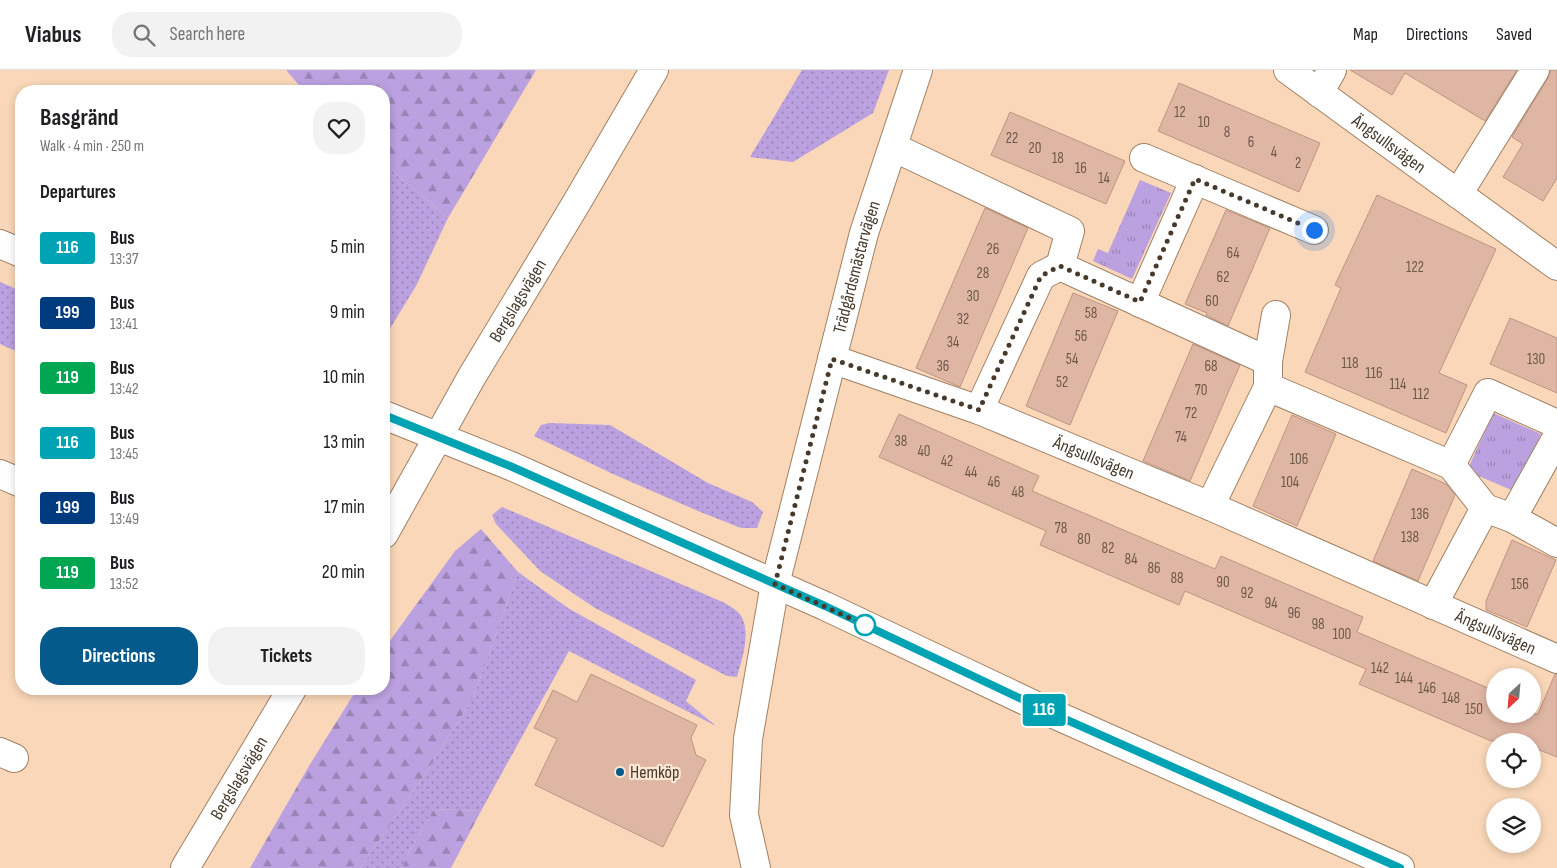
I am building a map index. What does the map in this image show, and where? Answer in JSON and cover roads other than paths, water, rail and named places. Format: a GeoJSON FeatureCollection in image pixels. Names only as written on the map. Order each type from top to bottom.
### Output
{"type":"FeatureCollection","features":[{"type":"Feature","properties":{"kind":"street","name":"Bergslagsvägen"},"geometry":{"type":"LineString","coordinates":[[390,524],[471,378],[573,210],[654,70]]}},
{"type":"Feature","properties":{"kind":"street","name":"Trädgårdsmästarvägen"},"geometry":{"type":"LineString","coordinates":[[756,868],[744,814],[748,739],[775,584],[864,233],[918,70]]}},
{"type":"Feature","properties":{"kind":"street","name":"Ängsullsvägen"},"geometry":{"type":"LineString","coordinates":[[1288,70],[1325,81],[1458,194],[1557,266]]}},
{"type":"Feature","properties":{"kind":"street"},"geometry":{"type":"LineString","coordinates":[[1458,194],[1535,70]]}},
{"type":"Feature","properties":{"kind":"street"},"geometry":{"type":"LineString","coordinates":[[892,147],[1070,231],[1060,266],[1041,276],[979,410]]}},
{"type":"Feature","properties":{"kind":"street"},"geometry":{"type":"LineString","coordinates":[[1144,158],[1314,230]]}},
{"type":"Feature","properties":{"kind":"street"},"geometry":{"type":"LineString","coordinates":[[1140,302],[1195,179]]}},
{"type":"Feature","properties":{"kind":"street"},"geometry":{"type":"LineString","coordinates":[[0,244],[15,250]]}},
{"type":"Feature","properties":{"kind":"street"},"geometry":{"type":"LineString","coordinates":[[1060,266],[1140,302],[1268,374],[1452,465],[1485,508],[1512,518],[1557,543]]}},
{"type":"Feature","properties":{"kind":"street"},"geometry":{"type":"LineString","coordinates":[[1210,506],[1268,374],[1276,315]]}},
{"type":"Feature","properties":{"kind":"street","name":"Ängsullsvägen"},"geometry":{"type":"LineString","coordinates":[[832,359],[979,410],[1210,506],[1557,659]]}},
{"type":"Feature","properties":{"kind":"street"},"geometry":{"type":"LineString","coordinates":[[1452,465],[1488,392],[1557,424]]}},
{"type":"Feature","properties":{"kind":"street"},"geometry":{"type":"LineString","coordinates":[[390,418],[510,466],[775,584],[1049,712],[1400,868]]}},
{"type":"Feature","properties":{"kind":"street"},"geometry":{"type":"LineString","coordinates":[[1512,518],[1557,437]]}},
{"type":"Feature","properties":{"kind":"street"},"geometry":{"type":"LineString","coordinates":[[0,474],[15,480]]}},
{"type":"Feature","properties":{"kind":"street","name":"Ängsullsvägen"},"geometry":{"type":"LineString","coordinates":[[1433,605],[1485,508]]}},
{"type":"Feature","properties":{"kind":"street","name":"Bergslagsvägen"},"geometry":{"type":"LineString","coordinates":[[185,868],[288,695]]}},
{"type":"Feature","properties":{"kind":"place","name":"Hemköp"},"geometry":{"type":"Point","coordinates":[620,772]}}]}
